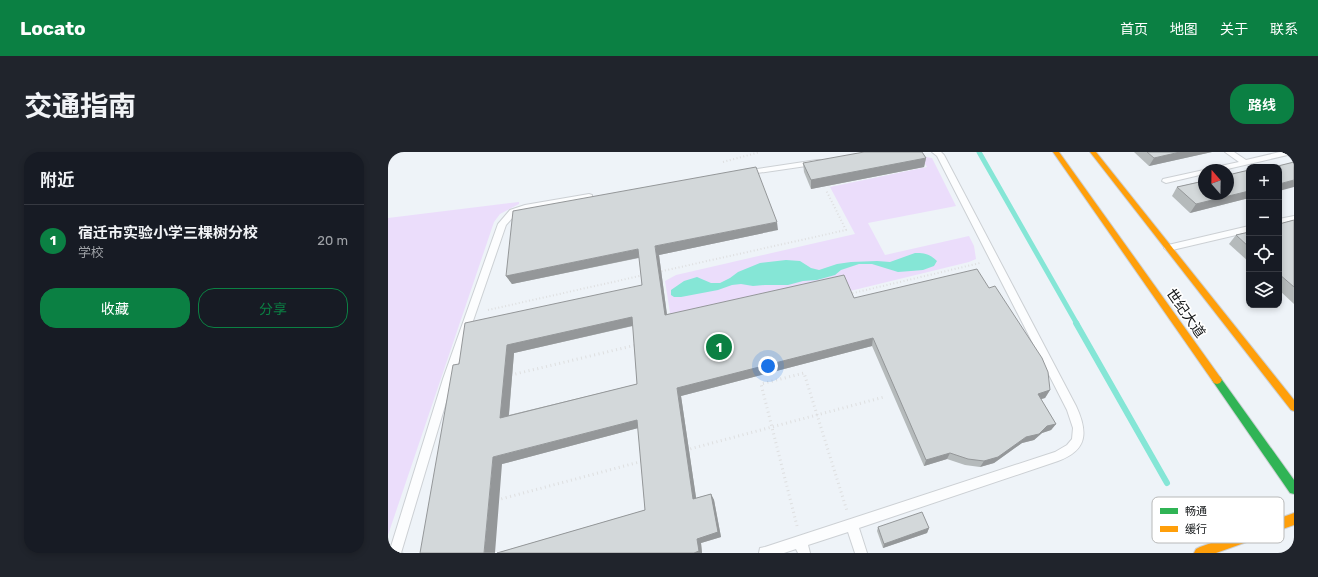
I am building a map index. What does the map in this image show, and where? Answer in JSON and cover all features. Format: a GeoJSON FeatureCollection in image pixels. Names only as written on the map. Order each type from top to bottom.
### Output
{"type":"FeatureCollection","features":[{"type":"Feature","properties":{"kind":"street","name":"世纪大道"},"geometry":{"type":"LineString","coordinates":[[1056,152],[1294,489]]}},
{"type":"Feature","properties":{"kind":"street","name":"世纪大道"},"geometry":{"type":"LineString","coordinates":[[1093,152],[1294,407]]}},
{"type":"Feature","properties":{"kind":"street"},"geometry":{"type":"LineString","coordinates":[[1284,523],[1294,519]]}},
{"type":"Feature","properties":{"kind":"street"},"geometry":{"type":"LineString","coordinates":[[1200,553],[1228,543]]}},
{"type":"Feature","properties":{"kind":"lane"},"geometry":{"type":"LineString","coordinates":[[765,553],[802,548],[852,525],[1058,456],[1075,446],[1079,436],[1078,426],[1072,409],[940,155],[936,152]]}},
{"type":"Feature","properties":{"kind":"lane"},"geometry":{"type":"LineString","coordinates":[[1229,152],[1245,163]]}},
{"type":"Feature","properties":{"kind":"lane"},"geometry":{"type":"LineString","coordinates":[[1234,165],[1289,152]]}},
{"type":"Feature","properties":{"kind":"lane"},"geometry":{"type":"LineString","coordinates":[[738,174],[823,160]]}},
{"type":"Feature","properties":{"kind":"lane"},"geometry":{"type":"LineString","coordinates":[[1166,181],[1198,173]]}},
{"type":"Feature","properties":{"kind":"lane"},"geometry":{"type":"LineString","coordinates":[[395,553],[439,405],[502,224],[513,212],[528,207],[598,196]]}},
{"type":"Feature","properties":{"kind":"lane"},"geometry":{"type":"LineString","coordinates":[[1282,221],[1294,219]]}},
{"type":"Feature","properties":{"kind":"lane"},"geometry":{"type":"LineString","coordinates":[[1168,248],[1246,230]]}},
{"type":"Feature","properties":{"kind":"lane"},"geometry":{"type":"LineString","coordinates":[[852,525],[861,553]]}},
{"type":"Feature","properties":{"kind":"path"},"geometry":{"type":"LineString","coordinates":[[723,162],[760,152]]}},
{"type":"Feature","properties":{"kind":"path"},"geometry":{"type":"LineString","coordinates":[[654,273],[846,230],[826,190]]}},
{"type":"Feature","properties":{"kind":"path"},"geometry":{"type":"LineString","coordinates":[[847,295],[994,260]]}},
{"type":"Feature","properties":{"kind":"path"},"geometry":{"type":"LineString","coordinates":[[470,314],[646,274]]}},
{"type":"Feature","properties":{"kind":"path"},"geometry":{"type":"LineString","coordinates":[[506,376],[638,344]]}},
{"type":"Feature","properties":{"kind":"path"},"geometry":{"type":"LineString","coordinates":[[802,548],[761,384],[804,373],[852,525]]}},
{"type":"Feature","properties":{"kind":"path"},"geometry":{"type":"LineString","coordinates":[[680,451],[884,397]]}},
{"type":"Feature","properties":{"kind":"path"},"geometry":{"type":"LineString","coordinates":[[496,501],[649,460]]}},
{"type":"Feature","properties":{"kind":"shaded area"},"geometry":{"type":"Polygon","coordinates":[[[920,156],[932,158],[956,206],[868,223],[885,255],[969,236],[974,246],[976,259],[850,291],[671,319],[665,281],[676,275],[855,234],[830,187],[927,167],[920,156]]]}},
{"type":"Feature","properties":{"kind":"shaded area"},"geometry":{"type":"Polygon","coordinates":[[[519,202],[519,204],[500,214],[494,222],[388,535],[388,218],[519,202]]]}},
{"type":"Feature","properties":{"kind":"shaded area"},"geometry":{"type":"Polygon","coordinates":[[[915,253],[927,254],[937,261],[934,266],[923,270],[898,272],[872,264],[859,264],[841,270],[835,275],[788,285],[753,286],[741,284],[681,297],[674,297],[671,295],[671,290],[684,281],[697,277],[711,283],[720,283],[738,272],[760,263],[786,260],[800,261],[811,268],[819,270],[837,264],[851,262],[890,262],[915,253]]]}},
{"type":"Feature","properties":{"kind":"building"},"geometry":{"type":"Polygon","coordinates":[[[864,152],[922,152],[926,158],[811,180],[803,163],[864,152]]]}},
{"type":"Feature","properties":{"kind":"building"},"geometry":{"type":"Polygon","coordinates":[[[1147,152],[1180,152],[1154,158],[1147,152]]]}},
{"type":"Feature","properties":{"kind":"building"},"geometry":{"type":"Polygon","coordinates":[[[1294,162],[1294,180],[1282,183],[1282,165],[1294,162]]]}},
{"type":"Feature","properties":{"kind":"building"},"geometry":{"type":"Polygon","coordinates":[[[756,167],[777,222],[655,246],[665,315],[844,275],[854,298],[977,269],[989,288],[995,286],[1042,358],[1048,372],[1050,390],[1038,394],[1056,424],[1047,426],[1039,434],[1026,437],[998,457],[984,461],[968,459],[950,453],[926,460],[873,338],[677,388],[693,499],[711,494],[718,532],[697,539],[699,551],[694,553],[497,553],[645,510],[637,420],[493,457],[484,553],[420,553],[453,365],[459,364],[465,323],[642,285],[638,249],[506,276],[513,211],[756,167]],[[632,317],[507,345],[500,418],[637,384],[632,317]]]}},
{"type":"Feature","properties":{"kind":"building"},"geometry":{"type":"Polygon","coordinates":[[[1246,171],[1246,192],[1234,195],[1234,174],[1246,171]]]}},
{"type":"Feature","properties":{"kind":"building"},"geometry":{"type":"Polygon","coordinates":[[[1198,182],[1198,200],[1212,200],[1196,204],[1177,187],[1198,182]]]}},
{"type":"Feature","properties":{"kind":"building"},"geometry":{"type":"Polygon","coordinates":[[[1294,220],[1294,287],[1282,277],[1282,223],[1294,220]]]}},
{"type":"Feature","properties":{"kind":"building"},"geometry":{"type":"Polygon","coordinates":[[[1246,233],[1246,244],[1236,235],[1246,233]]]}},
{"type":"Feature","properties":{"kind":"building"},"geometry":{"type":"Polygon","coordinates":[[[922,512],[929,528],[884,544],[878,527],[922,512]]]}},
{"type":"Feature","properties":{"kind":"waterway"},"geometry":{"type":"LineString","coordinates":[[979,152],[1077,324]]}},
{"type":"Feature","properties":{"kind":"waterway"},"geometry":{"type":"LineString","coordinates":[[1076,323],[1167,483]]}},
{"type":"Feature","properties":{"kind":"traffic: fast"},"geometry":{"type":"LineString","coordinates":[[1217,380],[1294,489]]}},
{"type":"Feature","properties":{"kind":"traffic: slow"},"geometry":{"type":"LineString","coordinates":[[1056,152],[1217,380]]}},
{"type":"Feature","properties":{"kind":"traffic: slow"},"geometry":{"type":"LineString","coordinates":[[1093,152],[1294,407]]}},
{"type":"Feature","properties":{"kind":"traffic: slow"},"geometry":{"type":"LineString","coordinates":[[1284,523],[1294,519]]}},
{"type":"Feature","properties":{"kind":"traffic: slow"},"geometry":{"type":"LineString","coordinates":[[1200,553],[1228,543]]}},
{"type":"Feature","properties":{"kind":"place","name":"宿迁市实验小学三棵树分校"},"geometry":{"type":"Point","coordinates":[719,347]}}]}
